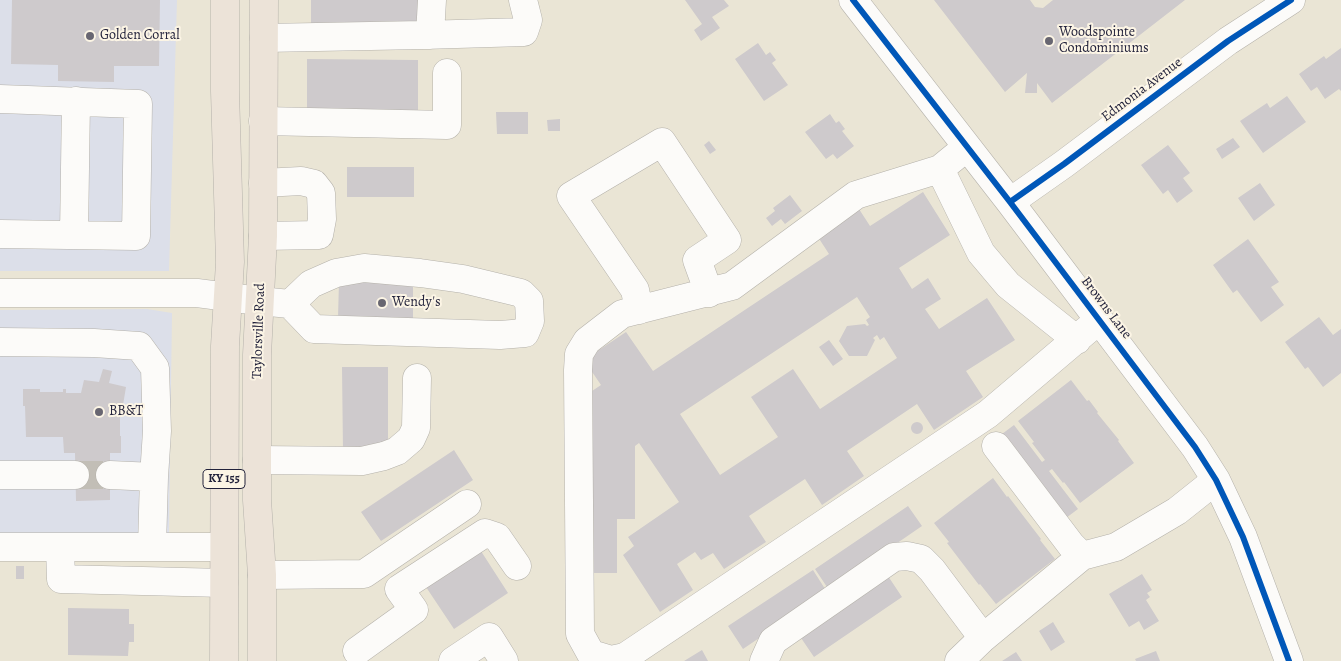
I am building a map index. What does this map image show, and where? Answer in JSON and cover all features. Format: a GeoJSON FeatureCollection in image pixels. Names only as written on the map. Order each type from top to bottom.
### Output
{"type":"FeatureCollection","features":[{"type":"Feature","properties":{"kind":"main road","name":"KY 155"},"geometry":{"type":"LineString","coordinates":[[224,661],[225,346],[230,262],[225,91],[226,0]]}},
{"type":"Feature","properties":{"kind":"main road","name":"Taylorsville Road"},"geometry":{"type":"LineString","coordinates":[[262,661],[262,575],[256,500],[257,355],[263,236],[264,0]]}},
{"type":"Feature","properties":{"kind":"street"},"geometry":{"type":"LineString","coordinates":[[430,35],[432,0]]}},
{"type":"Feature","properties":{"kind":"street"},"geometry":{"type":"LineString","coordinates":[[264,38],[524,32],[528,20],[523,0]]}},
{"type":"Feature","properties":{"kind":"street","name":"Browns Lane"},"geometry":{"type":"LineString","coordinates":[[853,0],[1010,202],[1195,447],[1216,480],[1243,537],[1289,661]]}},
{"type":"Feature","properties":{"kind":"street","name":"Edmonia Avenue"},"geometry":{"type":"LineString","coordinates":[[1010,202],[1228,41],[1291,0]]}},
{"type":"Feature","properties":{"kind":"street"},"geometry":{"type":"LineString","coordinates":[[263,120],[447,125],[447,73]]}},
{"type":"Feature","properties":{"kind":"street"},"geometry":{"type":"LineString","coordinates":[[0,99],[138,104],[136,236],[0,234]]}},
{"type":"Feature","properties":{"kind":"street"},"geometry":{"type":"LineString","coordinates":[[74,235],[76,101]]}},
{"type":"Feature","properties":{"kind":"street"},"geometry":{"type":"LineString","coordinates":[[639,310],[635,290],[572,196],[662,142],[727,240],[697,260],[710,293]]}},
{"type":"Feature","properties":{"kind":"street"},"geometry":{"type":"LineString","coordinates":[[967,147],[940,169],[856,195],[732,286],[622,314],[587,341],[579,354],[578,380],[580,634],[591,654],[611,660],[625,657],[988,414],[1099,320]]}},
{"type":"Feature","properties":{"kind":"street"},"geometry":{"type":"LineString","coordinates":[[940,169],[982,253],[1008,285],[1077,340]]}},
{"type":"Feature","properties":{"kind":"street"},"geometry":{"type":"LineString","coordinates":[[263,183],[301,181],[314,184],[321,193],[322,218],[319,235],[263,236]]}},
{"type":"Feature","properties":{"kind":"street"},"geometry":{"type":"LineString","coordinates":[[0,292],[197,293],[260,302],[290,304],[314,329],[500,335],[525,333],[530,321],[529,301],[521,293],[463,279],[364,268],[336,274],[311,284],[290,304]]}},
{"type":"Feature","properties":{"kind":"street"},"geometry":{"type":"LineString","coordinates":[[0,342],[94,343],[139,346],[155,368],[157,431],[152,547]]}},
{"type":"Feature","properties":{"kind":"street"},"geometry":{"type":"LineString","coordinates":[[257,460],[362,461],[396,451],[411,438],[416,428],[417,378]]}},
{"type":"Feature","properties":{"kind":"street"},"geometry":{"type":"LineString","coordinates":[[996,446],[1071,545],[1082,556]]}},
{"type":"Feature","properties":{"kind":"street"},"geometry":{"type":"LineString","coordinates":[[0,475],[76,475]]}},
{"type":"Feature","properties":{"kind":"street"},"geometry":{"type":"LineString","coordinates":[[110,475],[154,477]]}},
{"type":"Feature","properties":{"kind":"street"},"geometry":{"type":"LineString","coordinates":[[959,661],[983,638],[1082,556],[1116,547],[1177,512],[1216,480]]}},
{"type":"Feature","properties":{"kind":"street"},"geometry":{"type":"LineString","coordinates":[[262,575],[364,574],[467,504]]}},
{"type":"Feature","properties":{"kind":"street"},"geometry":{"type":"LineString","coordinates":[[355,658],[414,610],[399,589],[485,532],[497,537],[517,566]]}},
{"type":"Feature","properties":{"kind":"street"},"geometry":{"type":"LineString","coordinates":[[0,547],[224,547]]}},
{"type":"Feature","properties":{"kind":"street"},"geometry":{"type":"LineString","coordinates":[[60,547],[61,579],[224,583]]}},
{"type":"Feature","properties":{"kind":"street"},"geometry":{"type":"LineString","coordinates":[[764,661],[773,641],[894,556],[907,556],[921,560],[932,570],[983,638]]}},
{"type":"Feature","properties":{"kind":"street"},"geometry":{"type":"LineString","coordinates":[[453,661],[489,637],[504,661]]}},
{"type":"Feature","properties":{"kind":"shaded area"},"geometry":{"type":"Polygon","coordinates":[[[0,0],[177,0],[169,271],[0,271],[0,0]]]}},
{"type":"Feature","properties":{"kind":"shaded area"},"geometry":{"type":"Polygon","coordinates":[[[147,309],[172,313],[169,533],[0,534],[0,310],[147,309]]]}},
{"type":"Feature","properties":{"kind":"building"},"geometry":{"type":"Polygon","coordinates":[[[12,0],[160,0],[159,66],[114,66],[114,82],[58,81],[58,65],[11,64],[12,0]]]}},
{"type":"Feature","properties":{"kind":"building"},"geometry":{"type":"Polygon","coordinates":[[[311,0],[424,0],[424,27],[311,26],[311,0]]]}},
{"type":"Feature","properties":{"kind":"building"},"geometry":{"type":"Polygon","coordinates":[[[685,0],[724,0],[729,6],[712,17],[720,28],[701,41],[694,30],[702,24],[685,0]]]}},
{"type":"Feature","properties":{"kind":"building","name":"Woodspointe Condominiums"},"geometry":{"type":"Polygon","coordinates":[[[934,0],[1030,0],[1035,7],[1043,8],[1053,0],[1185,0],[1052,103],[1037,83],[1037,93],[1025,93],[1027,73],[1005,92],[934,0]]]}},
{"type":"Feature","properties":{"kind":"building"},"geometry":{"type":"Polygon","coordinates":[[[758,43],[766,55],[770,52],[776,60],[772,63],[788,85],[764,101],[735,59],[758,43]]]}},
{"type":"Feature","properties":{"kind":"building"},"geometry":{"type":"Polygon","coordinates":[[[1341,48],[1341,91],[1339,89],[1325,99],[1317,87],[1311,91],[1299,74],[1324,56],[1326,59],[1341,48]]]}},
{"type":"Feature","properties":{"kind":"building"},"geometry":{"type":"Polygon","coordinates":[[[307,59],[418,60],[418,114],[307,113],[307,59]]]}},
{"type":"Feature","properties":{"kind":"building"},"geometry":{"type":"Polygon","coordinates":[[[1287,96],[1306,122],[1263,153],[1240,121],[1267,103],[1270,108],[1287,96]]]}},
{"type":"Feature","properties":{"kind":"building"},"geometry":{"type":"Polygon","coordinates":[[[496,112],[528,112],[528,134],[497,134],[496,112]]]}},
{"type":"Feature","properties":{"kind":"building"},"geometry":{"type":"Polygon","coordinates":[[[830,114],[836,123],[839,121],[845,129],[842,131],[854,146],[837,159],[833,154],[826,159],[805,132],[830,114]]]}},
{"type":"Feature","properties":{"kind":"building"},"geometry":{"type":"Polygon","coordinates":[[[560,119],[560,131],[548,131],[547,120],[560,119]]]}},
{"type":"Feature","properties":{"kind":"building"},"geometry":{"type":"Polygon","coordinates":[[[1233,138],[1240,147],[1222,159],[1216,149],[1233,138]]]}},
{"type":"Feature","properties":{"kind":"building"},"geometry":{"type":"Polygon","coordinates":[[[709,141],[716,150],[710,154],[704,145],[709,141]]]}},
{"type":"Feature","properties":{"kind":"building"},"geometry":{"type":"Polygon","coordinates":[[[1168,145],[1190,173],[1183,178],[1193,191],[1177,203],[1168,190],[1163,194],[1141,165],[1168,145]]]}},
{"type":"Feature","properties":{"kind":"building"},"geometry":{"type":"Polygon","coordinates":[[[347,167],[414,167],[414,197],[347,197],[347,167]]]}},
{"type":"Feature","properties":{"kind":"building"},"geometry":{"type":"Polygon","coordinates":[[[1260,183],[1275,205],[1254,221],[1238,198],[1260,183]]]}},
{"type":"Feature","properties":{"kind":"building"},"geometry":{"type":"Polygon","coordinates":[[[923,192],[950,235],[899,268],[912,289],[928,278],[941,299],[925,309],[939,329],[987,298],[1015,340],[966,371],[983,397],[934,430],[917,404],[847,451],[864,476],[822,505],[805,479],[749,516],[766,542],[724,569],[713,553],[701,560],[695,552],[677,564],[693,590],[660,612],[623,555],[634,546],[628,537],[679,502],[639,443],[635,446],[635,519],[617,519],[617,573],[585,573],[586,395],[601,385],[584,360],[626,332],[653,371],[829,254],[818,237],[859,209],[870,226],[923,192]],[[857,297],[680,414],[720,475],[778,437],[751,397],[793,369],[820,409],[897,358],[884,337],[880,340],[877,335],[873,338],[875,340],[867,356],[849,356],[839,341],[847,326],[865,324],[867,326],[869,325],[866,320],[870,317],[857,297]]]}},
{"type":"Feature","properties":{"kind":"building"},"geometry":{"type":"Polygon","coordinates":[[[790,195],[802,211],[785,224],[781,219],[772,226],[766,218],[775,211],[773,208],[790,195]]]}},
{"type":"Feature","properties":{"kind":"building"},"geometry":{"type":"Polygon","coordinates":[[[1248,239],[1279,282],[1271,287],[1284,305],[1261,322],[1237,290],[1233,293],[1213,265],[1248,239]]]}},
{"type":"Feature","properties":{"kind":"building"},"geometry":{"type":"Polygon","coordinates":[[[339,281],[413,283],[413,319],[338,318],[339,281]]]}},
{"type":"Feature","properties":{"kind":"building"},"geometry":{"type":"Polygon","coordinates":[[[1319,317],[1333,335],[1341,329],[1341,373],[1323,387],[1308,367],[1305,369],[1285,342],[1319,317]]]}},
{"type":"Feature","properties":{"kind":"building"},"geometry":{"type":"Polygon","coordinates":[[[829,340],[843,359],[833,366],[819,347],[829,340]]]}},
{"type":"Feature","properties":{"kind":"building"},"geometry":{"type":"Polygon","coordinates":[[[342,367],[388,367],[388,451],[343,452],[342,367]]]}},
{"type":"Feature","properties":{"kind":"building"},"geometry":{"type":"Polygon","coordinates":[[[103,369],[112,371],[109,383],[126,387],[123,405],[120,404],[121,453],[110,453],[110,500],[76,501],[75,453],[64,453],[63,437],[26,437],[23,389],[40,389],[40,392],[63,392],[63,389],[66,389],[66,393],[81,393],[84,380],[99,382],[103,369]]]}},
{"type":"Feature","properties":{"kind":"building"},"geometry":{"type":"Polygon","coordinates":[[[1071,380],[1087,401],[1089,400],[1134,463],[1080,503],[1052,469],[1049,471],[1078,509],[1062,521],[998,437],[1014,425],[1042,462],[1045,460],[1018,421],[1071,380]]]}},
{"type":"Feature","properties":{"kind":"building"},"geometry":{"type":"Polygon","coordinates":[[[917,422],[923,428],[917,434],[911,428],[917,422]]]}},
{"type":"Feature","properties":{"kind":"building"},"geometry":{"type":"Polygon","coordinates":[[[454,450],[473,480],[381,541],[361,512],[454,450]]]}},
{"type":"Feature","properties":{"kind":"building"},"geometry":{"type":"Polygon","coordinates":[[[993,478],[1055,559],[996,604],[979,585],[934,523],[993,478]]]}},
{"type":"Feature","properties":{"kind":"building"},"geometry":{"type":"Polygon","coordinates":[[[908,506],[922,526],[829,590],[815,569],[908,506]]]}},
{"type":"Feature","properties":{"kind":"building"},"geometry":{"type":"Polygon","coordinates":[[[479,548],[508,593],[454,629],[424,584],[479,548]]]}},
{"type":"Feature","properties":{"kind":"building"},"geometry":{"type":"Polygon","coordinates":[[[16,566],[24,566],[24,579],[16,579],[16,566]]]}},
{"type":"Feature","properties":{"kind":"building"},"geometry":{"type":"Polygon","coordinates":[[[813,570],[827,592],[743,649],[728,626],[813,570]]]}},
{"type":"Feature","properties":{"kind":"building"},"geometry":{"type":"Polygon","coordinates":[[[1142,574],[1152,590],[1147,593],[1150,597],[1146,600],[1159,621],[1144,630],[1139,621],[1129,627],[1109,594],[1142,574]]]}},
{"type":"Feature","properties":{"kind":"building"},"geometry":{"type":"Polygon","coordinates":[[[888,576],[902,597],[814,657],[799,635],[888,576]]]}},
{"type":"Feature","properties":{"kind":"building"},"geometry":{"type":"Polygon","coordinates":[[[68,608],[129,609],[129,624],[134,624],[134,642],[129,642],[128,656],[68,655],[68,608]]]}},
{"type":"Feature","properties":{"kind":"building"},"geometry":{"type":"Polygon","coordinates":[[[1053,622],[1065,642],[1051,651],[1039,631],[1053,622]]]}},
{"type":"Feature","properties":{"kind":"building"},"geometry":{"type":"Polygon","coordinates":[[[702,650],[708,661],[684,661],[702,650]]]}},
{"type":"Feature","properties":{"kind":"building"},"geometry":{"type":"Polygon","coordinates":[[[1156,651],[1160,661],[1136,661],[1135,659],[1156,651]]]}},
{"type":"Feature","properties":{"kind":"building"},"geometry":{"type":"Polygon","coordinates":[[[1016,652],[1022,661],[1002,661],[1016,652]]]}},
{"type":"Feature","properties":{"kind":"tunnel"},"geometry":{"type":"LineString","coordinates":[[75,475],[110,475]]}},
{"type":"Feature","properties":{"kind":"cycle path"},"geometry":{"type":"LineString","coordinates":[[853,0],[1010,202],[1195,447],[1216,480],[1243,537],[1289,661]]}},
{"type":"Feature","properties":{"kind":"cycle path"},"geometry":{"type":"LineString","coordinates":[[1010,202],[1064,164],[1228,41],[1291,0]]}},
{"type":"Feature","properties":{"kind":"place","name":"Golden Corral"},"geometry":{"type":"Point","coordinates":[90,36]}},
{"type":"Feature","properties":{"kind":"place","name":"Woodspointe Condominiums"},"geometry":{"type":"Point","coordinates":[1049,41]}},
{"type":"Feature","properties":{"kind":"place","name":"Wendy's"},"geometry":{"type":"Point","coordinates":[382,303]}},
{"type":"Feature","properties":{"kind":"place","name":"BB&T"},"geometry":{"type":"Point","coordinates":[99,412]}}]}
